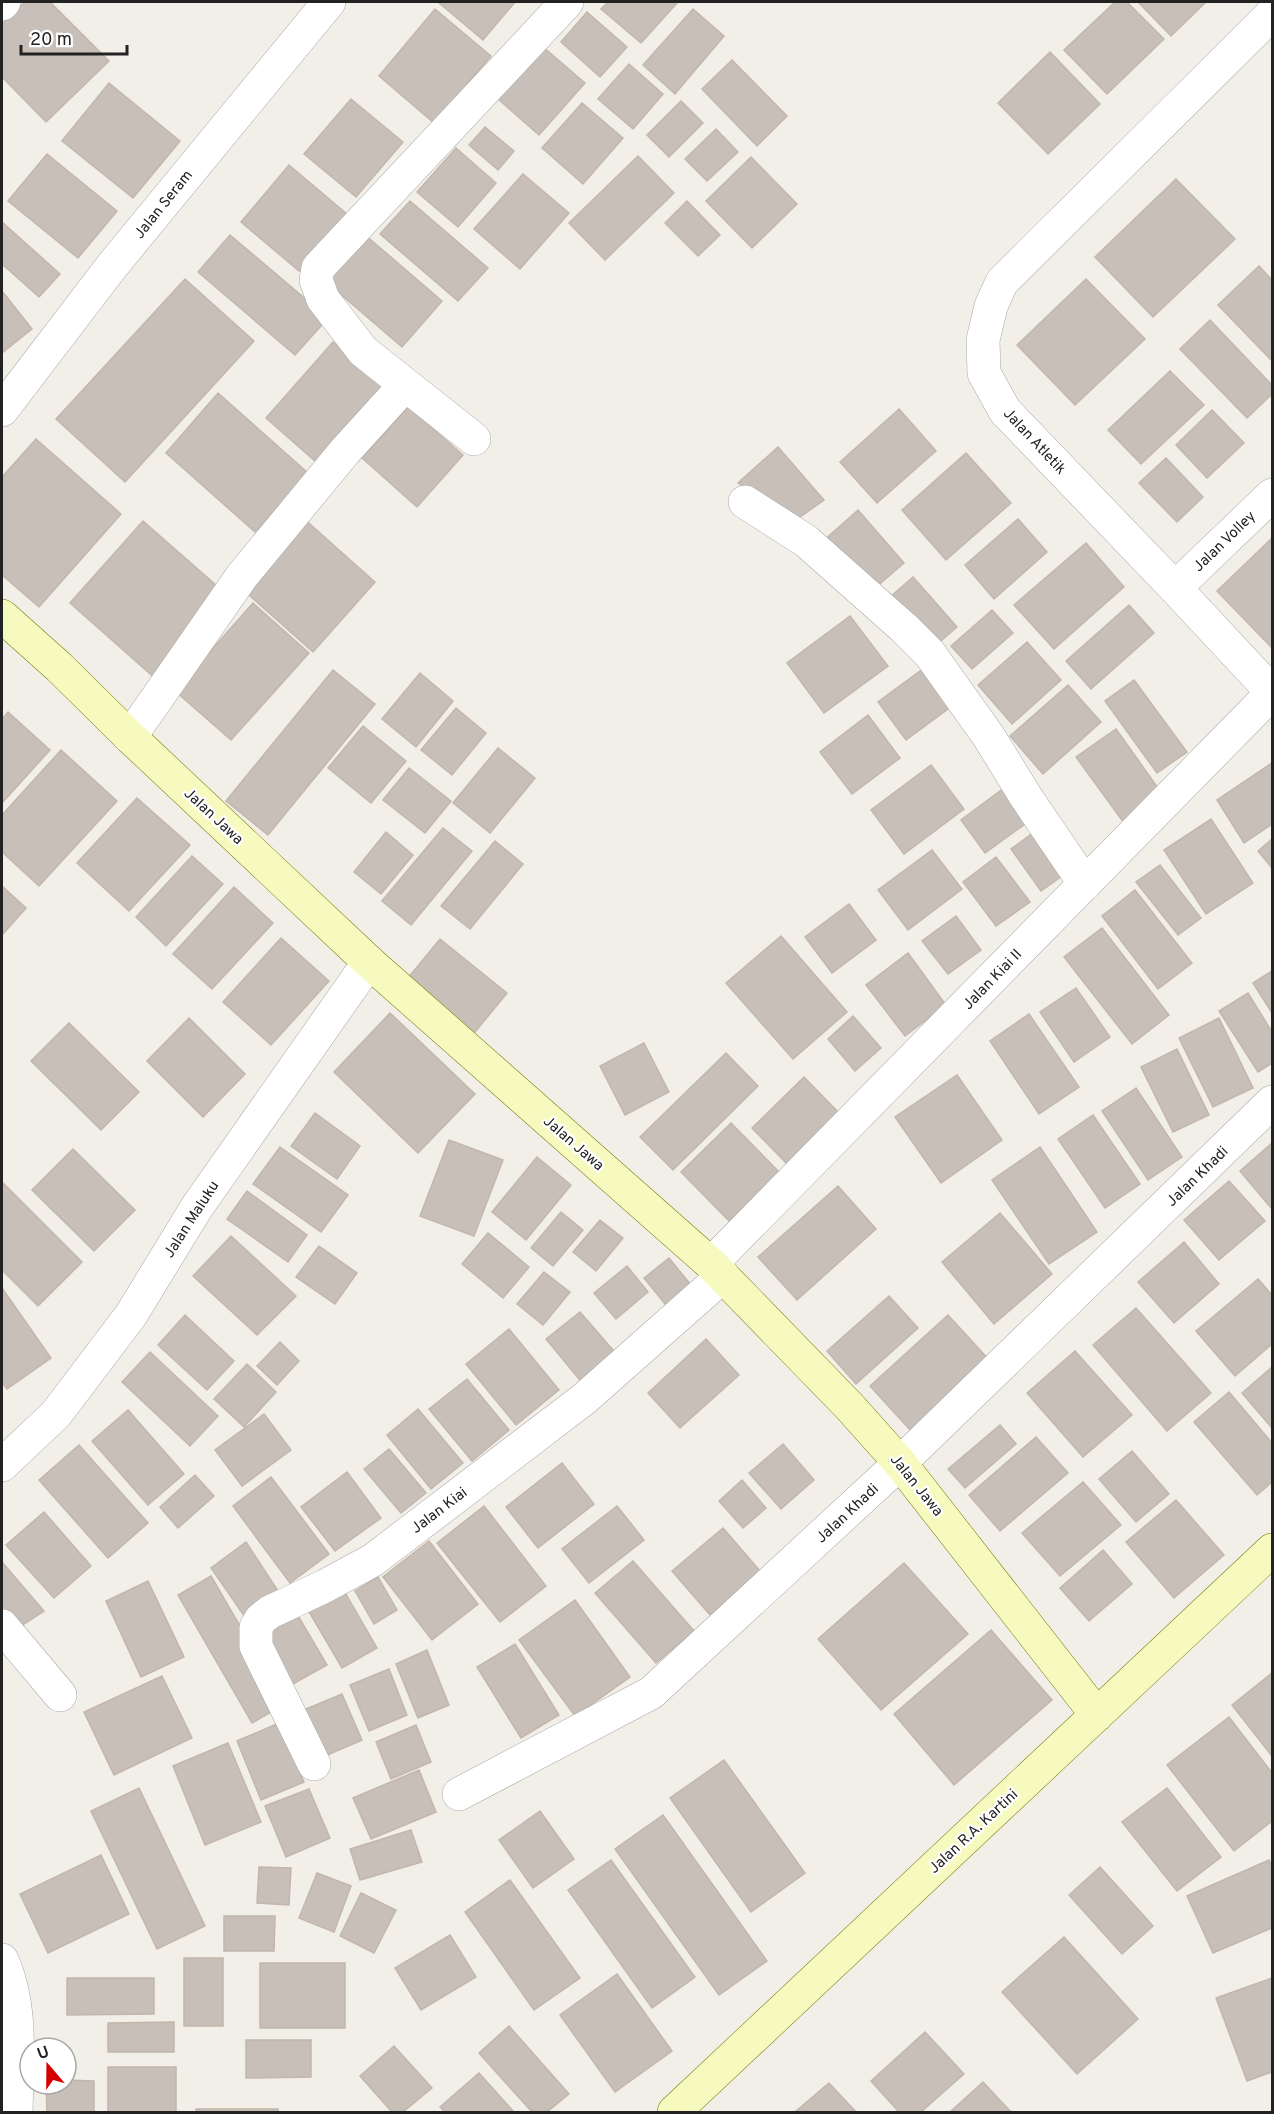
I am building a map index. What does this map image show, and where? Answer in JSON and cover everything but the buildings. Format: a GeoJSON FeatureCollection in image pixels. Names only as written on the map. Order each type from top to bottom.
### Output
{"type":"FeatureCollection","features":[{"type":"Feature","properties":{"kind":"street","name":"Jalan Seram"},"geometry":{"type":"LineString","coordinates":[[2,410],[112,266],[329,2]]}},
{"type":"Feature","properties":{"kind":"street"},"geometry":{"type":"LineString","coordinates":[[474,439],[363,351],[323,299],[316,279],[318,268],[567,2]]}},
{"type":"Feature","properties":{"kind":"street","name":"Jalan Atletik"},"geometry":{"type":"LineString","coordinates":[[1272,14],[1002,282],[991,306],[982,340],[984,373],[1005,411],[1272,692]]}},
{"type":"Feature","properties":{"kind":"street"},"geometry":{"type":"LineString","coordinates":[[130,737],[242,576],[346,450],[405,385]]}},
{"type":"Feature","properties":{"kind":"street","name":"Jalan Volley"},"geometry":{"type":"LineString","coordinates":[[1175,588],[1272,495]]}},
{"type":"Feature","properties":{"kind":"street"},"geometry":{"type":"LineString","coordinates":[[745,502],[806,541],[930,654],[989,737],[1032,807],[1085,884]]}},
{"type":"Feature","properties":{"kind":"street","name":"Jalan Jawa"},"geometry":{"type":"LineString","coordinates":[[2,616],[59,667],[369,962],[717,1270],[900,1463],[1097,1715]]}},
{"type":"Feature","properties":{"kind":"street","name":"Jalan Kiai II"},"geometry":{"type":"LineString","coordinates":[[717,1270],[1085,884],[1272,692]]}},
{"type":"Feature","properties":{"kind":"street","name":"Jalan Maluku"},"geometry":{"type":"LineString","coordinates":[[2,1465],[56,1414],[130,1315],[197,1207],[369,962]]}},
{"type":"Feature","properties":{"kind":"street","name":"Jalan Khadi"},"geometry":{"type":"LineString","coordinates":[[459,1794],[651,1694],[900,1463],[1272,1102]]}},
{"type":"Feature","properties":{"kind":"street","name":"Jalan Kiai"},"geometry":{"type":"LineString","coordinates":[[314,1764],[256,1646],[256,1628],[261,1619],[270,1612],[373,1560],[584,1399],[717,1270]]}},
{"type":"Feature","properties":{"kind":"street","name":"Jalan R.A. Kartini"},"geometry":{"type":"LineString","coordinates":[[674,2112],[1272,1550]]}},
{"type":"Feature","properties":{"kind":"street"},"geometry":{"type":"LineString","coordinates":[[2,1626],[60,1695]]}},
{"type":"Feature","properties":{"kind":"street"},"geometry":{"type":"LineString","coordinates":[[2,1960],[10,1979],[17,2039],[16,2112]]}}]}
